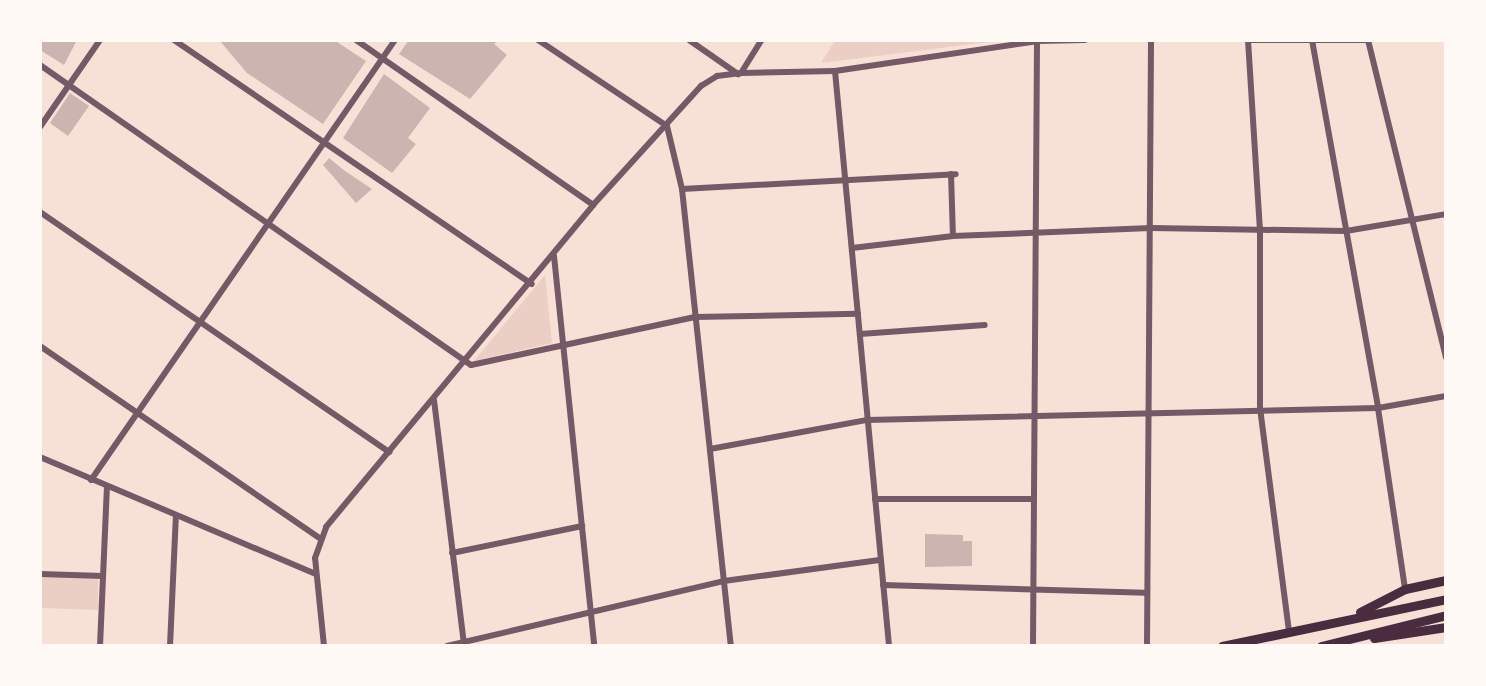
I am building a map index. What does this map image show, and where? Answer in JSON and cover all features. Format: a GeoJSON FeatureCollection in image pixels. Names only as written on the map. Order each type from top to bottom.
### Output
{"type":"FeatureCollection","features":[{"type":"Feature","properties":{"kind":"main road"},"geometry":{"type":"LineString","coordinates":[[1350,617],[1405,589],[1446,580]]}},
{"type":"Feature","properties":{"kind":"main road"},"geometry":{"type":"LineString","coordinates":[[1222,646],[1446,599]]}},
{"type":"Feature","properties":{"kind":"main road"},"geometry":{"type":"LineString","coordinates":[[1321,646],[1446,615]]}},
{"type":"Feature","properties":{"kind":"main road"},"geometry":{"type":"LineString","coordinates":[[1336,643],[1446,627]]}},
{"type":"Feature","properties":{"kind":"street"},"geometry":{"type":"LineString","coordinates":[[40,127],[100,40]]}},
{"type":"Feature","properties":{"kind":"street"},"geometry":{"type":"LineString","coordinates":[[174,40],[532,284]]}},
{"type":"Feature","properties":{"kind":"street"},"geometry":{"type":"LineString","coordinates":[[356,40],[593,205]]}},
{"type":"Feature","properties":{"kind":"street"},"geometry":{"type":"LineString","coordinates":[[91,480],[322,141],[395,40]]}},
{"type":"Feature","properties":{"kind":"street"},"geometry":{"type":"LineString","coordinates":[[538,40],[667,126],[682,189],[731,646]]}},
{"type":"Feature","properties":{"kind":"street"},"geometry":{"type":"LineString","coordinates":[[689,40],[740,73]]}},
{"type":"Feature","properties":{"kind":"street"},"geometry":{"type":"LineString","coordinates":[[740,73],[762,40]]}},
{"type":"Feature","properties":{"kind":"street"},"geometry":{"type":"LineString","coordinates":[[1033,646],[1037,40]]}},
{"type":"Feature","properties":{"kind":"street"},"geometry":{"type":"LineString","coordinates":[[324,646],[315,574],[319,538],[532,284],[593,205],[701,86],[717,76],[740,73],[835,71],[1037,40],[1085,40]]}},
{"type":"Feature","properties":{"kind":"street"},"geometry":{"type":"LineString","coordinates":[[1147,646],[1151,40]]}},
{"type":"Feature","properties":{"kind":"street"},"geometry":{"type":"LineString","coordinates":[[1289,630],[1260,408],[1260,232],[1249,40],[1368,40],[1410,224],[1445,340],[1446,358]]}},
{"type":"Feature","properties":{"kind":"street"},"geometry":{"type":"LineString","coordinates":[[1312,42],[1378,408],[1405,589]]}},
{"type":"Feature","properties":{"kind":"street"},"geometry":{"type":"LineString","coordinates":[[40,65],[269,222],[465,362],[486,366],[695,317],[858,314]]}},
{"type":"Feature","properties":{"kind":"street"},"geometry":{"type":"LineString","coordinates":[[835,71],[889,646]]}},
{"type":"Feature","properties":{"kind":"street"},"geometry":{"type":"LineString","coordinates":[[682,189],[954,174],[953,236]]}},
{"type":"Feature","properties":{"kind":"street"},"geometry":{"type":"LineString","coordinates":[[40,212],[389,452]]}},
{"type":"Feature","properties":{"kind":"street"},"geometry":{"type":"LineString","coordinates":[[852,248],[953,236],[1151,228],[1346,231],[1410,224],[1446,214]]}},
{"type":"Feature","properties":{"kind":"street"},"geometry":{"type":"LineString","coordinates":[[554,255],[594,646]]}},
{"type":"Feature","properties":{"kind":"street"},"geometry":{"type":"LineString","coordinates":[[860,334],[985,325]]}},
{"type":"Feature","properties":{"kind":"street"},"geometry":{"type":"LineString","coordinates":[[40,346],[139,411],[319,538]]}},
{"type":"Feature","properties":{"kind":"street"},"geometry":{"type":"LineString","coordinates":[[710,449],[867,420],[1260,408],[1378,408],[1446,396]]}},
{"type":"Feature","properties":{"kind":"street"},"geometry":{"type":"LineString","coordinates":[[434,400],[463,644]]}},
{"type":"Feature","properties":{"kind":"street"},"geometry":{"type":"LineString","coordinates":[[40,457],[315,574]]}},
{"type":"Feature","properties":{"kind":"street"},"geometry":{"type":"LineString","coordinates":[[100,646],[107,487]]}},
{"type":"Feature","properties":{"kind":"street"},"geometry":{"type":"LineString","coordinates":[[875,499],[1034,499]]}},
{"type":"Feature","properties":{"kind":"street"},"geometry":{"type":"LineString","coordinates":[[170,646],[176,516]]}},
{"type":"Feature","properties":{"kind":"street"},"geometry":{"type":"LineString","coordinates":[[452,553],[582,526]]}},
{"type":"Feature","properties":{"kind":"street"},"geometry":{"type":"LineString","coordinates":[[447,646],[724,581],[880,560]]}},
{"type":"Feature","properties":{"kind":"street"},"geometry":{"type":"LineString","coordinates":[[40,574],[103,576]]}},
{"type":"Feature","properties":{"kind":"street"},"geometry":{"type":"LineString","coordinates":[[883,585],[1145,593]]}},
{"type":"Feature","properties":{"kind":"shaded area"},"geometry":{"type":"Polygon","coordinates":[[[835,40],[1005,40],[821,63],[835,40]]]}},
{"type":"Feature","properties":{"kind":"shaded area"},"geometry":{"type":"Polygon","coordinates":[[[545,275],[552,343],[474,361],[545,275]]]}},
{"type":"Feature","properties":{"kind":"shaded area"},"geometry":{"type":"Polygon","coordinates":[[[40,576],[98,577],[98,610],[40,608],[40,576]]]}},
{"type":"Feature","properties":{"kind":"building"},"geometry":{"type":"Polygon","coordinates":[[[40,40],[77,40],[64,65],[40,50],[40,40]]]}},
{"type":"Feature","properties":{"kind":"building"},"geometry":{"type":"Polygon","coordinates":[[[219,40],[334,40],[366,61],[323,124],[247,73],[219,40]]]}},
{"type":"Feature","properties":{"kind":"building"},"geometry":{"type":"Polygon","coordinates":[[[409,40],[498,40],[494,44],[507,55],[470,99],[399,54],[409,40]]]}},
{"type":"Feature","properties":{"kind":"building"},"geometry":{"type":"Polygon","coordinates":[[[384,74],[430,108],[408,138],[416,144],[392,173],[343,138],[384,74]]]}},
{"type":"Feature","properties":{"kind":"building"},"geometry":{"type":"Polygon","coordinates":[[[70,93],[89,106],[68,136],[50,123],[70,93]]]}},
{"type":"Feature","properties":{"kind":"building"},"geometry":{"type":"Polygon","coordinates":[[[329,158],[372,189],[356,203],[323,165],[329,158]]]}},
{"type":"Feature","properties":{"kind":"building"},"geometry":{"type":"Polygon","coordinates":[[[925,534],[963,535],[963,541],[972,541],[972,566],[925,567],[925,534]]]}}]}
